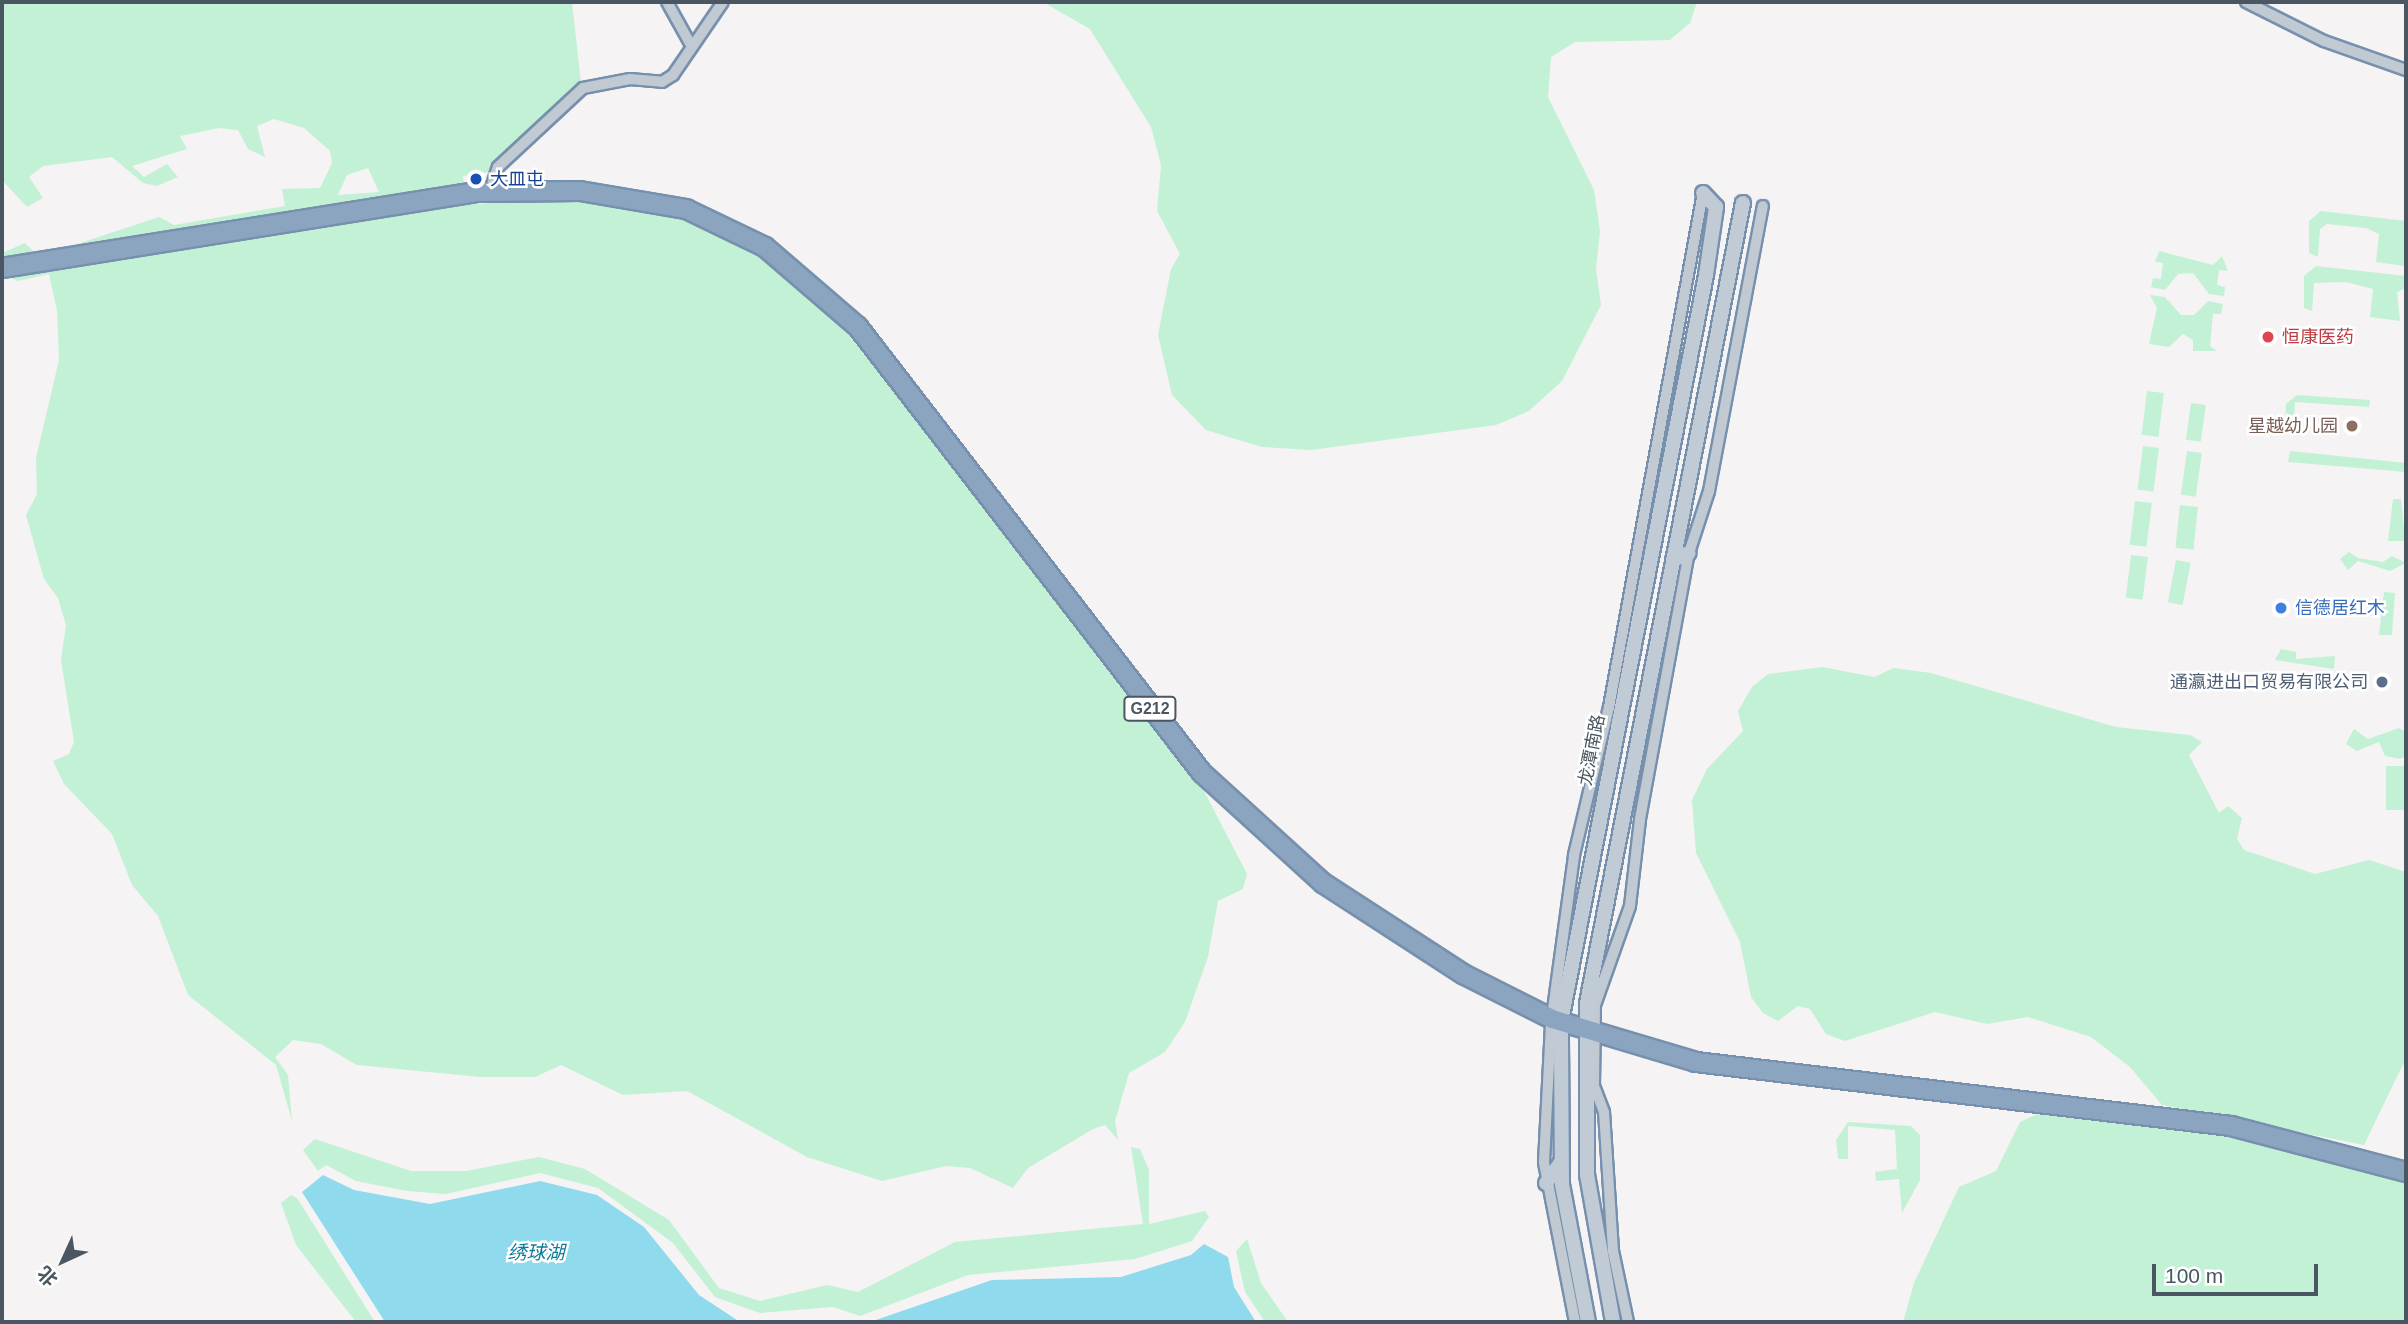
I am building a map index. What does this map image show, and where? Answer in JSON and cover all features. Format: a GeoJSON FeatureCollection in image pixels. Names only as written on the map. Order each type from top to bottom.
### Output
{"type":"FeatureCollection","features":[{"type":"Feature","properties":{"kind":"highway","name":"G212"},"geometry":{"type":"LineString","coordinates":[[2,268],[490,191],[580,191],[659,201],[711,220],[781,260],[836,304],[885,359],[1202,773],[1270,839],[1352,903],[1463,974],[1556,1020],[1696,1062],[1773,1076],[2231,1126],[2406,1172]]}},
{"type":"Feature","properties":{"kind":"main road","name":"龙潭南路"},"geometry":{"type":"LineString","coordinates":[[1588,1322],[1561,1162],[1556,1020],[1579,929],[1706,275],[1716,208],[1703,193]]}},
{"type":"Feature","properties":{"kind":"main road"},"geometry":{"type":"LineString","coordinates":[[1613,1322],[1597,1250],[1585,1127],[1590,1030],[1602,932],[1743,203]]}},
{"type":"Feature","properties":{"kind":"main road"},"geometry":{"type":"LineString","coordinates":[[1673,560],[1689,553]]}},
{"type":"Feature","properties":{"kind":"main road"},"geometry":{"type":"LineString","coordinates":[[1579,929],[1602,932]]}},
{"type":"Feature","properties":{"kind":"main road"},"geometry":{"type":"LineString","coordinates":[[1561,1126],[1585,1127]]}},
{"type":"Feature","properties":{"kind":"main road"},"geometry":{"type":"LineString","coordinates":[[1546,1183],[1561,1162]]}},
{"type":"Feature","properties":{"kind":"street"},"geometry":{"type":"LineString","coordinates":[[667,2],[692,47]]}},
{"type":"Feature","properties":{"kind":"street"},"geometry":{"type":"LineString","coordinates":[[490,191],[498,167],[575,93],[617,80],[662,82],[692,47],[723,2]]}},
{"type":"Feature","properties":{"kind":"street"},"geometry":{"type":"LineString","coordinates":[[2246,2],[2324,41],[2406,70]]}},
{"type":"Feature","properties":{"kind":"street"},"geometry":{"type":"LineString","coordinates":[[1575,1322],[1546,1183],[1543,1097],[1553,1058],[1574,855],[1609,707],[1703,193]]}},
{"type":"Feature","properties":{"kind":"street"},"geometry":{"type":"LineString","coordinates":[[1628,1322],[1613,1251],[1604,1112],[1594,1086],[1590,1030],[1601,980],[1615,961],[1633,890],[1640,819],[1689,553],[1709,491],[1763,206]]}},
{"type":"Feature","properties":{"kind":"green space"},"geometry":{"type":"Polygon","coordinates":[[[2,2],[572,2],[581,83],[489,172],[463,176],[464,185],[2,260],[2,253],[25,243],[34,252],[71,246],[159,217],[174,225],[285,206],[282,189],[320,188],[332,163],[330,151],[304,128],[274,119],[257,126],[265,157],[248,149],[238,130],[219,128],[180,136],[187,149],[132,166],[144,177],[167,164],[178,177],[157,186],[143,183],[112,157],[43,166],[29,177],[43,198],[27,207],[2,180],[2,2]],[[368,168],[347,175],[338,195],[379,192],[368,168]]]}},
{"type":"Feature","properties":{"kind":"green space"},"geometry":{"type":"Polygon","coordinates":[[[1043,2],[1697,2],[1690,23],[1670,40],[1575,42],[1551,57],[1548,97],[1594,190],[1600,231],[1596,269],[1601,305],[1562,381],[1529,411],[1496,425],[1311,450],[1262,447],[1206,430],[1172,395],[1158,335],[1171,269],[1180,254],[1157,211],[1161,165],[1151,127],[1090,29],[1043,2]]]}},
{"type":"Feature","properties":{"kind":"green space"},"geometry":{"type":"Polygon","coordinates":[[[570,197],[684,215],[756,252],[837,316],[1202,787],[1247,874],[1243,889],[1218,901],[1208,957],[1185,1022],[1165,1052],[1129,1073],[1115,1121],[1118,1140],[1105,1125],[1093,1129],[1028,1168],[1013,1188],[970,1168],[946,1166],[882,1181],[807,1157],[687,1091],[623,1095],[561,1065],[535,1077],[481,1077],[357,1065],[321,1044],[293,1040],[275,1057],[288,1075],[292,1121],[276,1065],[188,995],[158,916],[132,885],[112,834],[64,784],[53,761],[69,754],[74,742],[61,660],[66,625],[58,598],[44,579],[26,515],[37,494],[36,458],[59,360],[57,311],[49,274],[18,281],[2,274],[414,209],[570,197]]]}},
{"type":"Feature","properties":{"kind":"green space"},"geometry":{"type":"Polygon","coordinates":[[[2321,211],[2406,221],[2405,266],[2376,262],[2379,234],[2366,228],[2327,224],[2320,229],[2318,257],[2309,253],[2309,221],[2321,211]]]}},
{"type":"Feature","properties":{"kind":"green space"},"geometry":{"type":"Polygon","coordinates":[[[2159,251],[2213,265],[2222,256],[2228,271],[2219,270],[2217,285],[2225,287],[2224,296],[2209,294],[2193,273],[2178,274],[2165,290],[2151,287],[2153,278],[2161,279],[2163,263],[2155,262],[2159,251]]]}},
{"type":"Feature","properties":{"kind":"green space"},"geometry":{"type":"Polygon","coordinates":[[[2316,266],[2406,276],[2406,288],[2397,292],[2400,321],[2370,317],[2373,289],[2346,282],[2314,283],[2312,311],[2304,308],[2304,276],[2316,266]]]}},
{"type":"Feature","properties":{"kind":"green space"},"geometry":{"type":"Polygon","coordinates":[[[2150,295],[2165,297],[2181,315],[2194,315],[2208,301],[2223,304],[2221,314],[2213,314],[2210,346],[2217,351],[2193,351],[2193,340],[2183,334],[2169,347],[2149,344],[2157,308],[2150,295]]]}},
{"type":"Feature","properties":{"kind":"green space"},"geometry":{"type":"Polygon","coordinates":[[[2147,391],[2164,393],[2159,437],[2142,435],[2147,391]]]}},
{"type":"Feature","properties":{"kind":"green space"},"geometry":{"type":"Polygon","coordinates":[[[2297,395],[2370,400],[2369,407],[2295,402],[2293,433],[2285,428],[2286,404],[2297,395]]]}},
{"type":"Feature","properties":{"kind":"green space"},"geometry":{"type":"Polygon","coordinates":[[[2191,403],[2206,405],[2201,442],[2186,440],[2191,403]]]}},
{"type":"Feature","properties":{"kind":"green space"},"geometry":{"type":"Polygon","coordinates":[[[2143,446],[2159,448],[2154,492],[2138,490],[2143,446]]]}},
{"type":"Feature","properties":{"kind":"green space"},"geometry":{"type":"Polygon","coordinates":[[[2187,451],[2202,453],[2196,497],[2181,495],[2187,451]]]}},
{"type":"Feature","properties":{"kind":"green space"},"geometry":{"type":"Polygon","coordinates":[[[2290,451],[2406,463],[2406,472],[2288,462],[2290,451]]]}},
{"type":"Feature","properties":{"kind":"green space"},"geometry":{"type":"Polygon","coordinates":[[[2393,499],[2401,499],[2405,541],[2388,541],[2393,499]]]}},
{"type":"Feature","properties":{"kind":"green space"},"geometry":{"type":"Polygon","coordinates":[[[2135,501],[2152,503],[2147,547],[2130,545],[2135,501]]]}},
{"type":"Feature","properties":{"kind":"green space"},"geometry":{"type":"Polygon","coordinates":[[[2180,505],[2198,507],[2193,550],[2176,548],[2180,505]]]}},
{"type":"Feature","properties":{"kind":"green space"},"geometry":{"type":"Polygon","coordinates":[[[2349,552],[2358,558],[2383,562],[2392,556],[2406,563],[2390,571],[2358,561],[2348,570],[2340,559],[2349,552]]]}},
{"type":"Feature","properties":{"kind":"green space"},"geometry":{"type":"Polygon","coordinates":[[[2131,555],[2148,557],[2143,600],[2126,598],[2131,555]]]}},
{"type":"Feature","properties":{"kind":"green space"},"geometry":{"type":"Polygon","coordinates":[[[2176,560],[2191,563],[2183,605],[2168,602],[2176,560]]]}},
{"type":"Feature","properties":{"kind":"green space"},"geometry":{"type":"Polygon","coordinates":[[[2384,592],[2395,593],[2392,635],[2379,635],[2384,592]]]}},
{"type":"Feature","properties":{"kind":"green space"},"geometry":{"type":"Polygon","coordinates":[[[2281,649],[2296,652],[2296,659],[2335,656],[2334,669],[2275,660],[2281,649]]]}},
{"type":"Feature","properties":{"kind":"green space"},"geometry":{"type":"Polygon","coordinates":[[[1823,667],[1874,677],[1894,668],[1931,673],[2116,727],[2190,735],[2202,742],[2189,755],[2219,813],[2228,806],[2242,818],[2237,839],[2244,850],[2315,874],[2369,860],[2406,872],[2406,1058],[2364,1145],[2162,1105],[2130,1067],[2091,1037],[2028,1017],[1987,1024],[1935,1012],[1845,1041],[1826,1034],[1810,1009],[1798,1006],[1778,1021],[1763,1013],[1751,997],[1740,942],[1696,853],[1692,800],[1707,769],[1743,731],[1738,711],[1752,687],[1768,674],[1823,667]]]}},
{"type":"Feature","properties":{"kind":"green space"},"geometry":{"type":"Polygon","coordinates":[[[2399,728],[2406,732],[2406,756],[2400,759],[2385,756],[2379,742],[2357,751],[2346,744],[2354,729],[2368,739],[2399,728]]]}},
{"type":"Feature","properties":{"kind":"green space"},"geometry":{"type":"Polygon","coordinates":[[[2386,766],[2405,766],[2405,810],[2386,810],[2386,766]]]}},
{"type":"Feature","properties":{"kind":"green space"},"geometry":{"type":"Polygon","coordinates":[[[2044,1111],[2230,1133],[2406,1182],[2406,1322],[1903,1322],[1914,1283],[1959,1187],[1996,1171],[2020,1122],[2044,1111]]]}},
{"type":"Feature","properties":{"kind":"green space"},"geometry":{"type":"Polygon","coordinates":[[[1848,1122],[1911,1126],[1920,1135],[1920,1180],[1902,1213],[1899,1179],[1876,1181],[1875,1172],[1897,1169],[1895,1130],[1848,1126],[1848,1159],[1838,1159],[1836,1140],[1848,1122]]]}},
{"type":"Feature","properties":{"kind":"green space"},"geometry":{"type":"Polygon","coordinates":[[[315,1139],[411,1171],[466,1171],[539,1157],[585,1169],[669,1220],[719,1288],[760,1301],[827,1285],[858,1292],[955,1242],[1143,1224],[1131,1147],[1140,1149],[1149,1170],[1149,1224],[1205,1211],[1209,1217],[1192,1241],[1135,1259],[968,1275],[860,1316],[833,1307],[760,1313],[715,1297],[673,1243],[598,1188],[540,1173],[446,1194],[407,1191],[356,1181],[326,1165],[318,1171],[303,1150],[315,1139]]]}},
{"type":"Feature","properties":{"kind":"green space"},"geometry":{"type":"Polygon","coordinates":[[[291,1195],[297,1198],[375,1322],[356,1322],[296,1245],[281,1203],[291,1195]]]}},
{"type":"Feature","properties":{"kind":"green space"},"geometry":{"type":"Polygon","coordinates":[[[1247,1239],[1261,1283],[1288,1322],[1265,1322],[1245,1292],[1236,1251],[1247,1239]]]}},
{"type":"Feature","properties":{"kind":"water","name":"绣球湖"},"geometry":{"type":"Polygon","coordinates":[[[323,1175],[354,1190],[430,1204],[540,1181],[597,1195],[644,1227],[699,1295],[740,1322],[385,1322],[302,1192],[323,1175]]]}},
{"type":"Feature","properties":{"kind":"water"},"geometry":{"type":"Polygon","coordinates":[[[1204,1244],[1228,1257],[1234,1287],[1256,1322],[870,1322],[992,1280],[1121,1277],[1191,1255],[1204,1244]]]}},
{"type":"Feature","properties":{"kind":"place","name":"大皿屯"},"geometry":{"type":"Point","coordinates":[476,179]}},
{"type":"Feature","properties":{"kind":"place","name":"恒康医药"},"geometry":{"type":"Point","coordinates":[2268,337]}},
{"type":"Feature","properties":{"kind":"place","name":"星越幼儿园"},"geometry":{"type":"Point","coordinates":[2352,426]}},
{"type":"Feature","properties":{"kind":"place","name":"信德居红木"},"geometry":{"type":"Point","coordinates":[2281,608]}},
{"type":"Feature","properties":{"kind":"place","name":"通瀛进出口贸易有限公司"},"geometry":{"type":"Point","coordinates":[2382,682]}}]}
